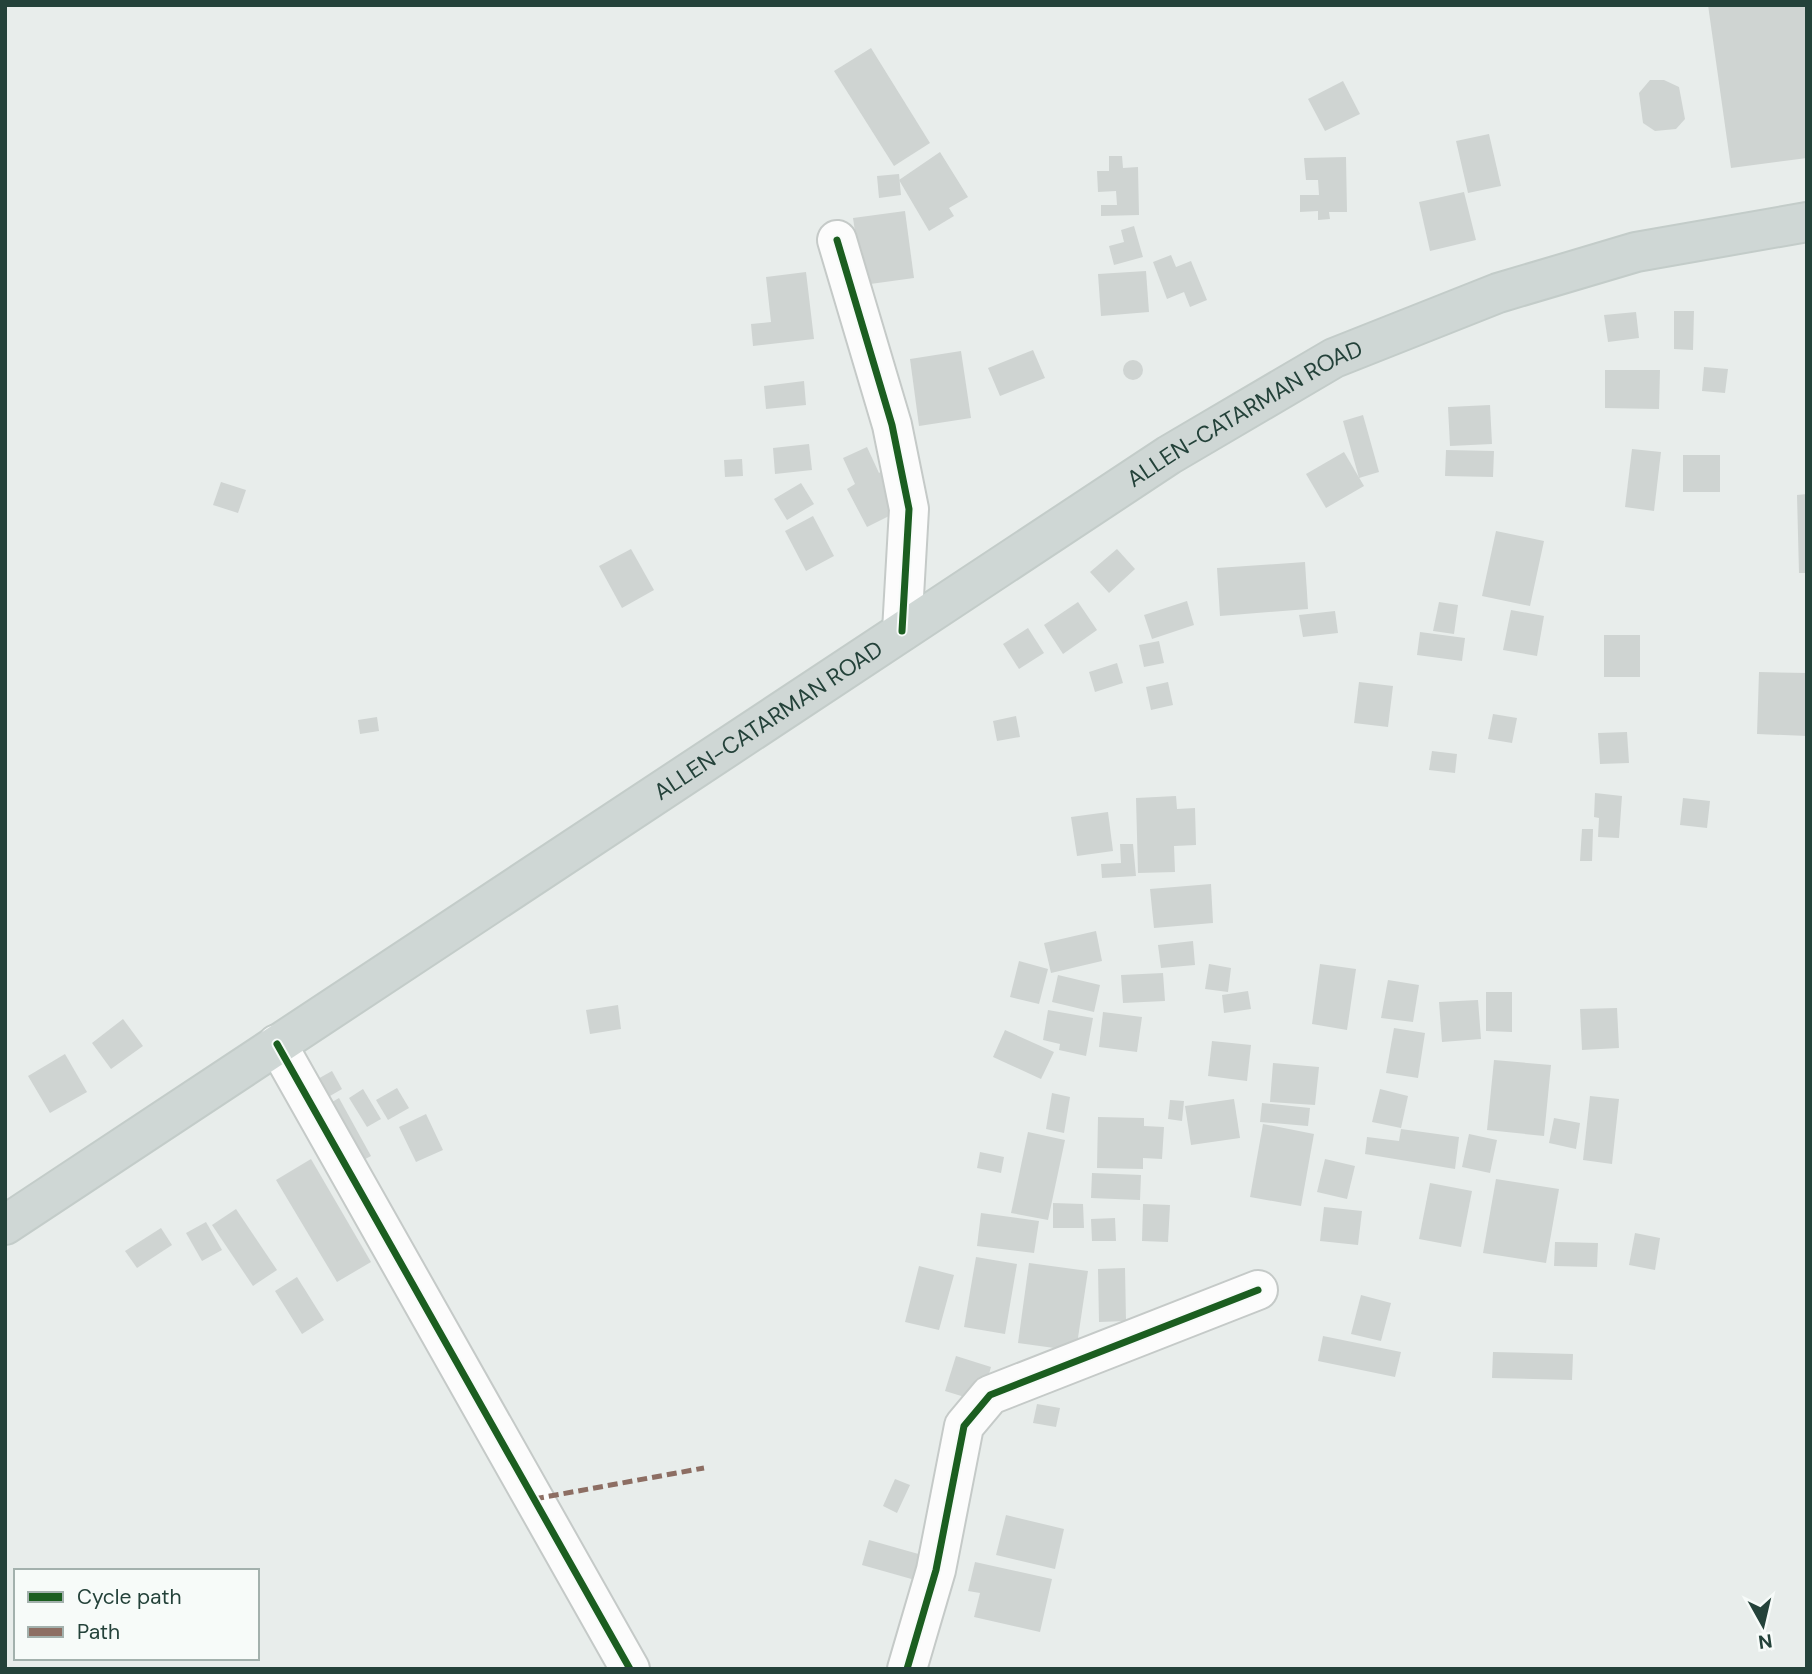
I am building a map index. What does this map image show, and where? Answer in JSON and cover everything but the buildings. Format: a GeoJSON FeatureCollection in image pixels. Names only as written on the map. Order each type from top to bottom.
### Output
{"type":"FeatureCollection","features":[{"type":"Feature","properties":{"kind":"main road","name":"ALLEN-CATARMAN ROAD"},"geometry":{"type":"LineString","coordinates":[[5,1225],[1169,455],[1334,358],[1498,293],[1636,252],[1807,222]]}},
{"type":"Feature","properties":{"kind":"street"},"geometry":{"type":"LineString","coordinates":[[837,240],[892,425],[909,509],[902,631]]}},
{"type":"Feature","properties":{"kind":"street"},"geometry":{"type":"LineString","coordinates":[[277,1044],[630,1669]]}},
{"type":"Feature","properties":{"kind":"street"},"geometry":{"type":"LineString","coordinates":[[907,1669],[936,1570],[964,1426],[990,1395],[1258,1290]]}},
{"type":"Feature","properties":{"kind":"marked path"},"geometry":{"type":"LineString","coordinates":[[534,1499],[704,1468]]}},
{"type":"Feature","properties":{"kind":"cycle path"},"geometry":{"type":"LineString","coordinates":[[837,240],[892,425],[909,509],[902,631]]}},
{"type":"Feature","properties":{"kind":"cycle path"},"geometry":{"type":"LineString","coordinates":[[277,1044],[630,1669]]}},
{"type":"Feature","properties":{"kind":"cycle path"},"geometry":{"type":"LineString","coordinates":[[907,1669],[936,1570],[964,1426],[990,1395],[1258,1290]]}}]}
